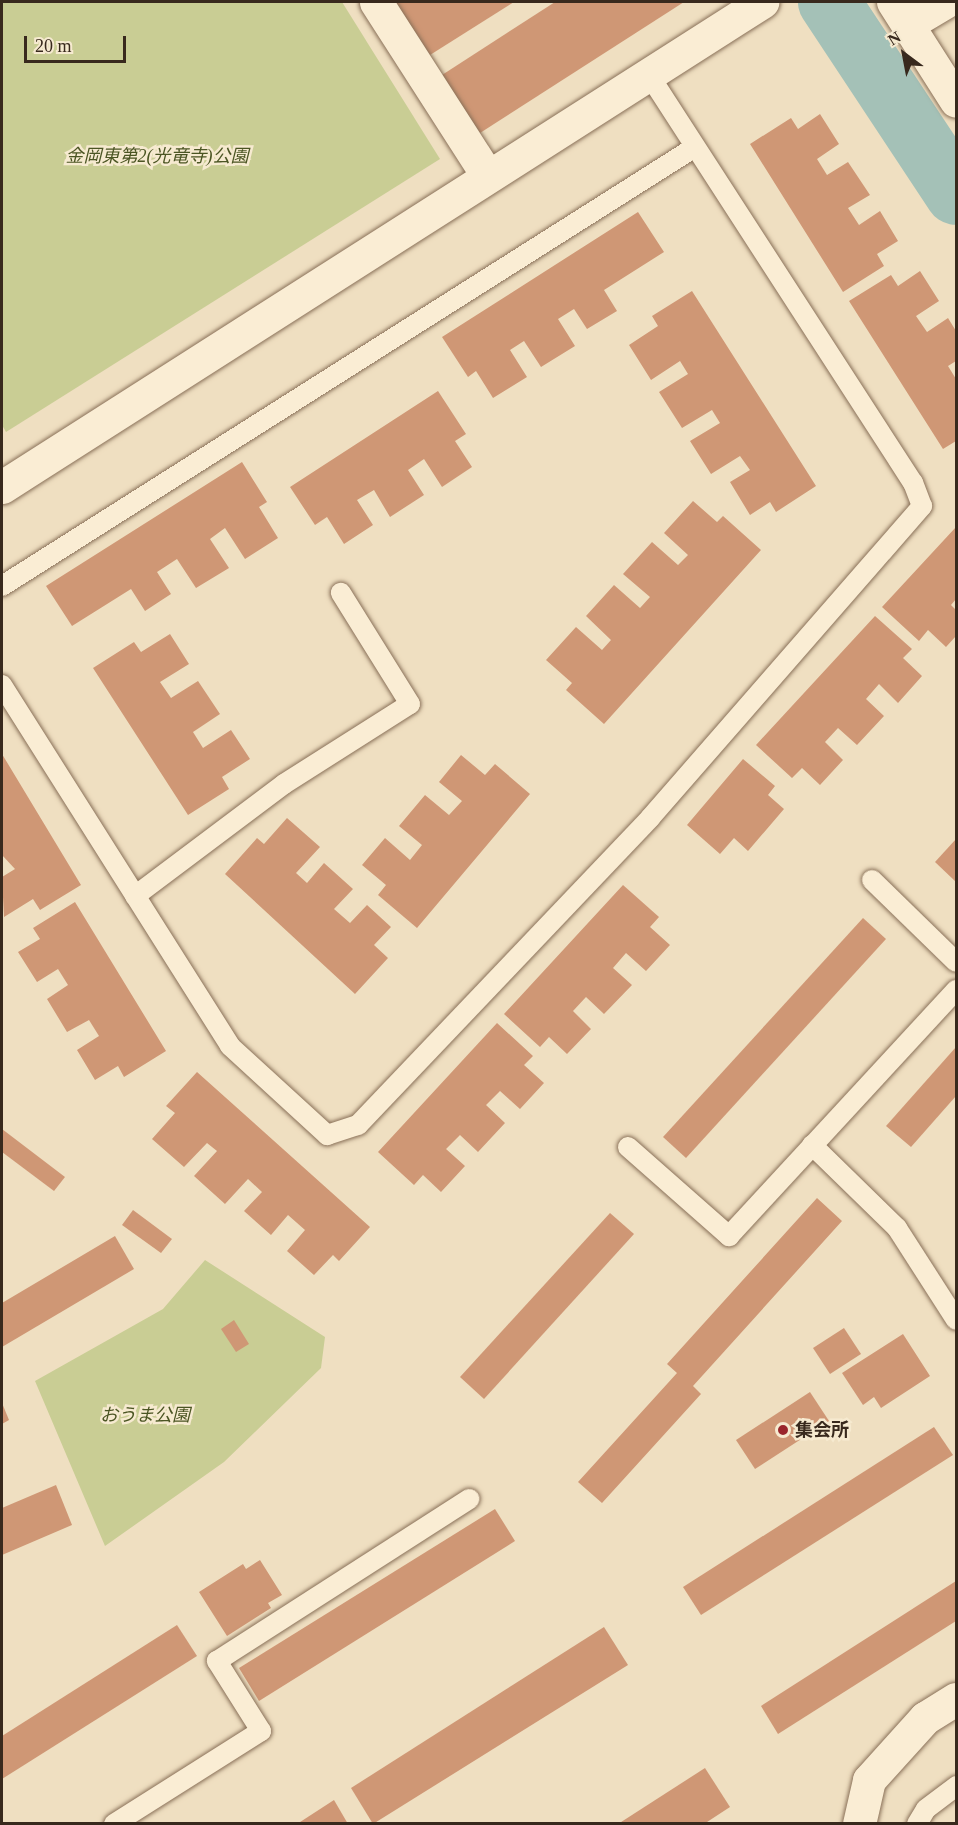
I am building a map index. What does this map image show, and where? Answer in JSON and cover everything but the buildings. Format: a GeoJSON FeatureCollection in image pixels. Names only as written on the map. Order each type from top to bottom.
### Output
{"type":"FeatureCollection","features":[{"type":"Feature","properties":{"kind":"street"},"geometry":{"type":"LineString","coordinates":[[376,2],[487,175]]}},
{"type":"Feature","properties":{"kind":"street"},"geometry":{"type":"LineString","coordinates":[[4,480],[762,2]]}},
{"type":"Feature","properties":{"kind":"street"},"geometry":{"type":"LineString","coordinates":[[945,2],[901,13],[957,101]]}},
{"type":"Feature","properties":{"kind":"street"},"geometry":{"type":"LineString","coordinates":[[859,1824],[869,1780],[925,1718],[957,1699]]}},
{"type":"Feature","properties":{"kind":"lane"},"geometry":{"type":"LineString","coordinates":[[2,685],[230,1046],[327,1135],[358,1125],[650,818],[922,506],[913,483],[648,73]]}},
{"type":"Feature","properties":{"kind":"lane"},"geometry":{"type":"LineString","coordinates":[[2,585],[695,147]]}},
{"type":"Feature","properties":{"kind":"lane"},"geometry":{"type":"LineString","coordinates":[[135,896],[284,784],[410,704],[341,593]]}},
{"type":"Feature","properties":{"kind":"lane"},"geometry":{"type":"LineString","coordinates":[[872,880],[957,962]]}},
{"type":"Feature","properties":{"kind":"lane"},"geometry":{"type":"LineString","coordinates":[[628,1147],[729,1236],[957,990]]}},
{"type":"Feature","properties":{"kind":"lane"},"geometry":{"type":"LineString","coordinates":[[812,1145],[897,1228],[957,1320]]}},
{"type":"Feature","properties":{"kind":"lane"},"geometry":{"type":"LineString","coordinates":[[114,1824],[261,1731],[217,1661],[469,1499]]}},
{"type":"Feature","properties":{"kind":"lane"},"geometry":{"type":"LineString","coordinates":[[917,1824],[926,1809],[957,1786]]}},
{"type":"Feature","properties":{"kind":"green space","name":"金岡東第2(光竜寺)公園"},"geometry":{"type":"Polygon","coordinates":[[[2,2],[342,2],[440,159],[6,432],[2,425],[2,2]]]}},
{"type":"Feature","properties":{"kind":"green space","name":"おうま公園"},"geometry":{"type":"Polygon","coordinates":[[[205,1260],[325,1337],[321,1368],[224,1462],[105,1546],[35,1381],[163,1309],[205,1260]]]}},
{"type":"Feature","properties":{"kind":"waterway"},"geometry":{"type":"LineString","coordinates":[[829,2],[956,194]]}},
{"type":"Feature","properties":{"kind":"place","name":"集会所"},"geometry":{"type":"Point","coordinates":[783,1430]}}]}
